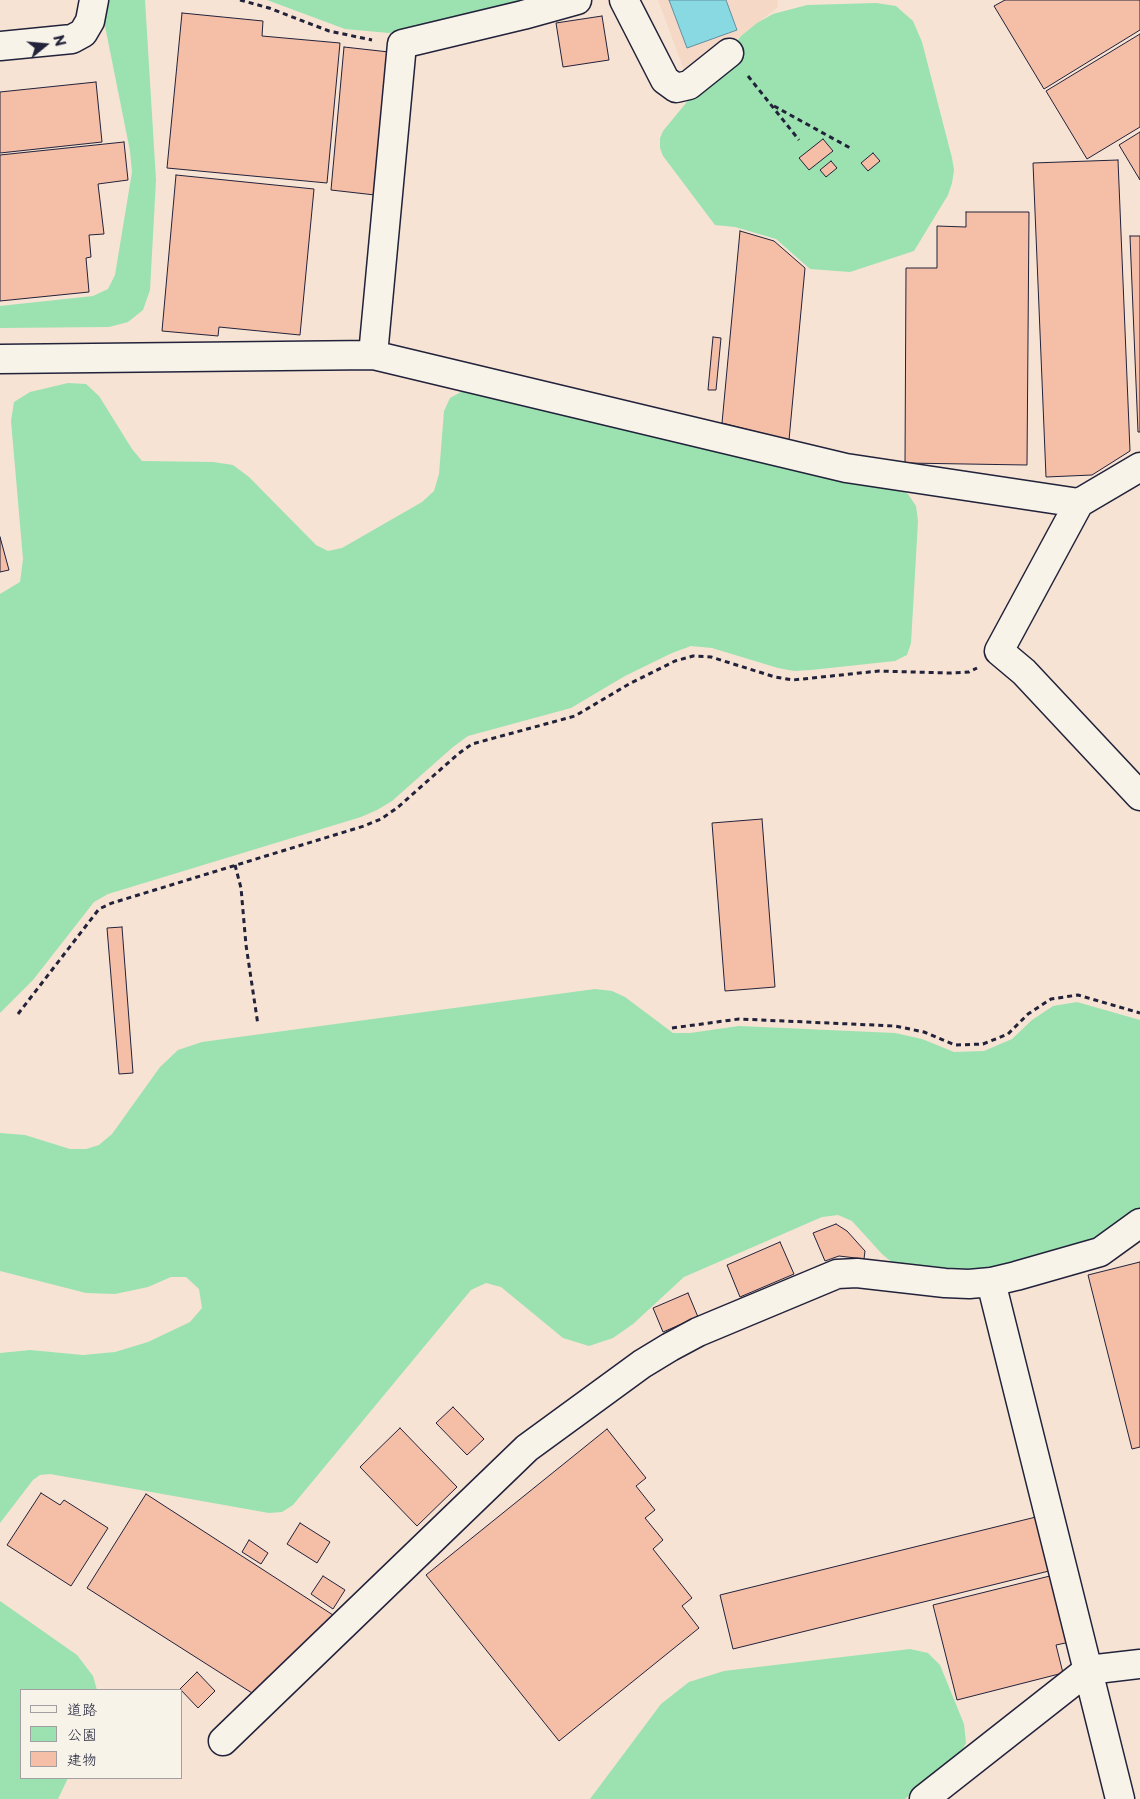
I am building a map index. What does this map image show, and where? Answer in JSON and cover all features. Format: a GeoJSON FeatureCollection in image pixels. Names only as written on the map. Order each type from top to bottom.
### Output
{"type":"FeatureCollection","features":[{"type":"Feature","properties":{"kind":"street"},"geometry":{"type":"LineString","coordinates":[[0,46],[72,39],[84,32],[90,21],[94,0]]}},
{"type":"Feature","properties":{"kind":"street"},"geometry":{"type":"LineString","coordinates":[[373,355],[402,44],[523,15],[576,0]]}},
{"type":"Feature","properties":{"kind":"street"},"geometry":{"type":"LineString","coordinates":[[624,0],[665,80],[676,88],[689,85],[729,53]]}},
{"type":"Feature","properties":{"kind":"street"},"geometry":{"type":"LineString","coordinates":[[0,359],[373,355],[846,468],[1080,503]]}},
{"type":"Feature","properties":{"kind":"street"},"geometry":{"type":"LineString","coordinates":[[1140,467],[1080,503],[999,651],[1024,672],[1140,796]]}},
{"type":"Feature","properties":{"kind":"street"},"geometry":{"type":"LineString","coordinates":[[223,1741],[527,1448],[642,1364],[670,1347],[707,1329],[838,1274],[858,1273],[945,1283],[991,1282],[1100,1252],[1140,1223]]}},
{"type":"Feature","properties":{"kind":"street"},"geometry":{"type":"LineString","coordinates":[[991,1282],[1120,1799]]}},
{"type":"Feature","properties":{"kind":"street"},"geometry":{"type":"LineString","coordinates":[[924,1799],[1088,1670],[1140,1664]]}},
{"type":"Feature","properties":{"kind":"path"},"geometry":{"type":"LineString","coordinates":[[240,0],[269,8],[343,35],[402,44]]}},
{"type":"Feature","properties":{"kind":"path"},"geometry":{"type":"LineString","coordinates":[[729,53],[799,140]]}},
{"type":"Feature","properties":{"kind":"path"},"geometry":{"type":"LineString","coordinates":[[771,105],[852,149]]}},
{"type":"Feature","properties":{"kind":"path"},"geometry":{"type":"LineString","coordinates":[[18,1014],[99,909],[112,903],[364,826],[397,808],[472,744],[575,716],[629,684],[676,662],[693,656],[711,657],[776,677],[793,680],[879,671],[969,672],[986,664],[999,651]]}},
{"type":"Feature","properties":{"kind":"path"},"geometry":{"type":"LineString","coordinates":[[235,865],[242,888],[246,945],[258,1025]]}},
{"type":"Feature","properties":{"kind":"path"},"geometry":{"type":"LineString","coordinates":[[672,1028],[739,1019],[895,1026],[924,1032],[955,1045],[982,1044],[1008,1034],[1028,1014],[1051,999],[1078,995],[1140,1013]]}},
{"type":"Feature","properties":{"kind":"shaded area"},"geometry":{"type":"Polygon","coordinates":[[[658,0],[777,0],[778,7],[687,78],[658,0]]]}},
{"type":"Feature","properties":{"kind":"green space"},"geometry":{"type":"Polygon","coordinates":[[[103,0],[145,0],[156,180],[150,290],[143,310],[128,322],[109,327],[0,328],[0,306],[93,296],[108,289],[115,275],[132,172],[130,151],[105,26],[103,0]]]}},
{"type":"Feature","properties":{"kind":"green space"},"geometry":{"type":"Polygon","coordinates":[[[267,0],[534,0],[389,33],[345,29],[267,0]]]}},
{"type":"Feature","properties":{"kind":"green space"},"geometry":{"type":"Polygon","coordinates":[[[876,3],[896,6],[913,21],[922,42],[954,170],[948,195],[914,251],[850,272],[810,269],[776,239],[735,227],[715,225],[663,156],[660,148],[660,138],[663,131],[741,36],[757,23],[773,14],[807,5],[876,3]]]}},
{"type":"Feature","properties":{"kind":"green space"},"geometry":{"type":"Polygon","coordinates":[[[68,383],[86,384],[99,396],[132,449],[142,461],[213,462],[233,465],[249,477],[316,545],[328,551],[342,548],[422,502],[434,491],[439,474],[444,411],[450,398],[461,392],[473,391],[894,487],[908,494],[916,506],[918,521],[911,643],[907,655],[895,661],[794,671],[712,648],[691,646],[672,653],[625,676],[571,708],[468,736],[392,801],[361,817],[108,894],[94,902],[33,980],[0,1013],[0,594],[20,582],[23,559],[11,421],[14,402],[30,392],[68,383]]]}},
{"type":"Feature","properties":{"kind":"green space"},"geometry":{"type":"Polygon","coordinates":[[[595,989],[612,991],[625,997],[673,1033],[690,1033],[739,1026],[895,1033],[922,1039],[954,1052],[984,1051],[1012,1039],[1032,1020],[1053,1006],[1077,1002],[1140,1020],[1140,1212],[1096,1244],[968,1274],[894,1264],[882,1254],[852,1221],[838,1215],[822,1217],[684,1277],[633,1324],[613,1338],[589,1346],[563,1338],[501,1287],[486,1283],[471,1290],[293,1505],[282,1512],[269,1513],[50,1474],[40,1475],[33,1480],[0,1523],[0,1353],[30,1350],[83,1355],[115,1352],[148,1342],[190,1322],[202,1308],[199,1289],[186,1277],[171,1277],[148,1287],[115,1294],[86,1293],[0,1271],[0,1133],[25,1135],[70,1149],[86,1149],[99,1145],[112,1134],[160,1067],[178,1050],[202,1042],[595,989]]]}},
{"type":"Feature","properties":{"kind":"green space"},"geometry":{"type":"Polygon","coordinates":[[[0,1601],[77,1655],[93,1676],[97,1689],[20,1689],[20,1779],[68,1779],[58,1799],[0,1799],[0,1601]]]}},
{"type":"Feature","properties":{"kind":"green space"},"geometry":{"type":"Polygon","coordinates":[[[910,1649],[928,1653],[940,1665],[964,1724],[966,1743],[958,1757],[905,1799],[590,1799],[661,1704],[689,1682],[724,1671],[910,1649]]]}},
{"type":"Feature","properties":{"kind":"water"},"geometry":{"type":"Polygon","coordinates":[[[669,0],[726,0],[737,30],[687,48],[669,0]]]}},
{"type":"Feature","properties":{"kind":"building"},"geometry":{"type":"Polygon","coordinates":[[[1005,0],[1140,0],[1140,30],[1044,89],[994,6],[1005,0]]]}},
{"type":"Feature","properties":{"kind":"building"},"geometry":{"type":"Polygon","coordinates":[[[182,13],[263,21],[262,36],[340,43],[327,183],[167,168],[182,13]]]}},
{"type":"Feature","properties":{"kind":"building"},"geometry":{"type":"Polygon","coordinates":[[[602,16],[609,60],[563,67],[556,23],[602,16]]]}},
{"type":"Feature","properties":{"kind":"building"},"geometry":{"type":"Polygon","coordinates":[[[1140,34],[1140,127],[1087,159],[1046,91],[1140,34]]]}},
{"type":"Feature","properties":{"kind":"building"},"geometry":{"type":"Polygon","coordinates":[[[344,47],[389,52],[375,195],[331,190],[344,47]]]}},
{"type":"Feature","properties":{"kind":"building"},"geometry":{"type":"Polygon","coordinates":[[[96,82],[102,142],[0,153],[0,92],[96,82]]]}},
{"type":"Feature","properties":{"kind":"building"},"geometry":{"type":"Polygon","coordinates":[[[1140,132],[1140,180],[1119,145],[1140,132]]]}},
{"type":"Feature","properties":{"kind":"building"},"geometry":{"type":"Polygon","coordinates":[[[823,139],[833,151],[809,170],[799,158],[823,139]]]}},
{"type":"Feature","properties":{"kind":"building"},"geometry":{"type":"Polygon","coordinates":[[[124,142],[128,180],[98,184],[104,234],[89,235],[91,257],[86,258],[89,292],[0,301],[0,155],[124,142]]]}},
{"type":"Feature","properties":{"kind":"building"},"geometry":{"type":"Polygon","coordinates":[[[873,153],[880,161],[868,171],[861,163],[873,153]]]}},
{"type":"Feature","properties":{"kind":"building"},"geometry":{"type":"Polygon","coordinates":[[[1118,160],[1130,451],[1092,475],[1046,477],[1033,163],[1118,160]]]}},
{"type":"Feature","properties":{"kind":"building"},"geometry":{"type":"Polygon","coordinates":[[[831,161],[837,168],[826,177],[820,170],[831,161]]]}},
{"type":"Feature","properties":{"kind":"building"},"geometry":{"type":"Polygon","coordinates":[[[176,175],[314,189],[300,335],[219,327],[218,336],[162,331],[176,175]]]}},
{"type":"Feature","properties":{"kind":"building"},"geometry":{"type":"Polygon","coordinates":[[[966,212],[1029,212],[1027,465],[905,463],[906,268],[937,268],[937,226],[966,227],[966,212]]]}},
{"type":"Feature","properties":{"kind":"building"},"geometry":{"type":"Polygon","coordinates":[[[740,231],[774,241],[805,268],[789,440],[722,423],[740,231]]]}},
{"type":"Feature","properties":{"kind":"building"},"geometry":{"type":"Polygon","coordinates":[[[1130,236],[1140,236],[1140,432],[1138,432],[1130,236]]]}},
{"type":"Feature","properties":{"kind":"building"},"geometry":{"type":"Polygon","coordinates":[[[713,337],[721,338],[716,390],[708,390],[713,337]]]}},
{"type":"Feature","properties":{"kind":"building"},"geometry":{"type":"Polygon","coordinates":[[[0,537],[9,570],[0,572],[0,537]]]}},
{"type":"Feature","properties":{"kind":"building"},"geometry":{"type":"Polygon","coordinates":[[[762,819],[775,987],[725,991],[712,823],[762,819]]]}},
{"type":"Feature","properties":{"kind":"building"},"geometry":{"type":"Polygon","coordinates":[[[122,927],[133,1073],[119,1074],[107,928],[122,927]]]}},
{"type":"Feature","properties":{"kind":"building"},"geometry":{"type":"Polygon","coordinates":[[[836,1224],[847,1231],[865,1251],[864,1259],[839,1256],[825,1261],[813,1233],[836,1224]]]}},
{"type":"Feature","properties":{"kind":"building"},"geometry":{"type":"Polygon","coordinates":[[[780,1242],[794,1274],[740,1297],[727,1265],[780,1242]]]}},
{"type":"Feature","properties":{"kind":"building"},"geometry":{"type":"Polygon","coordinates":[[[1140,1262],[1140,1447],[1132,1449],[1088,1275],[1140,1262]]]}},
{"type":"Feature","properties":{"kind":"building"},"geometry":{"type":"Polygon","coordinates":[[[688,1293],[698,1317],[663,1332],[653,1308],[688,1293]]]}},
{"type":"Feature","properties":{"kind":"building"},"geometry":{"type":"Polygon","coordinates":[[[453,1407],[484,1439],[467,1455],[436,1423],[453,1407]]]}},
{"type":"Feature","properties":{"kind":"building"},"geometry":{"type":"Polygon","coordinates":[[[400,1428],[457,1487],[417,1526],[360,1467],[400,1428]]]}},
{"type":"Feature","properties":{"kind":"building"},"geometry":{"type":"Polygon","coordinates":[[[607,1429],[646,1478],[636,1486],[655,1510],[645,1518],[663,1540],[653,1549],[692,1598],[682,1606],[699,1628],[559,1741],[426,1575],[607,1429]]]}},
{"type":"Feature","properties":{"kind":"building"},"geometry":{"type":"Polygon","coordinates":[[[41,1493],[60,1505],[64,1500],[108,1528],[71,1586],[7,1545],[41,1493]]]}},
{"type":"Feature","properties":{"kind":"building"},"geometry":{"type":"Polygon","coordinates":[[[146,1494],[333,1615],[252,1693],[87,1588],[146,1494]]]}},
{"type":"Feature","properties":{"kind":"building"},"geometry":{"type":"Polygon","coordinates":[[[1040,1516],[1053,1570],[733,1649],[720,1595],[1040,1516]]]}},
{"type":"Feature","properties":{"kind":"building"},"geometry":{"type":"Polygon","coordinates":[[[300,1523],[330,1542],[317,1563],[287,1544],[300,1523]]]}},
{"type":"Feature","properties":{"kind":"building"},"geometry":{"type":"Polygon","coordinates":[[[249,1540],[268,1553],[261,1564],[242,1552],[249,1540]]]}},
{"type":"Feature","properties":{"kind":"building"},"geometry":{"type":"Polygon","coordinates":[[[1054,1575],[1070,1642],[1056,1645],[1063,1673],[957,1700],[933,1605],[1054,1575]]]}},
{"type":"Feature","properties":{"kind":"building"},"geometry":{"type":"Polygon","coordinates":[[[323,1576],[345,1590],[333,1609],[311,1594],[323,1576]]]}},
{"type":"Feature","properties":{"kind":"building"},"geometry":{"type":"Polygon","coordinates":[[[197,1672],[215,1691],[198,1708],[180,1689],[197,1672]]]}}]}
